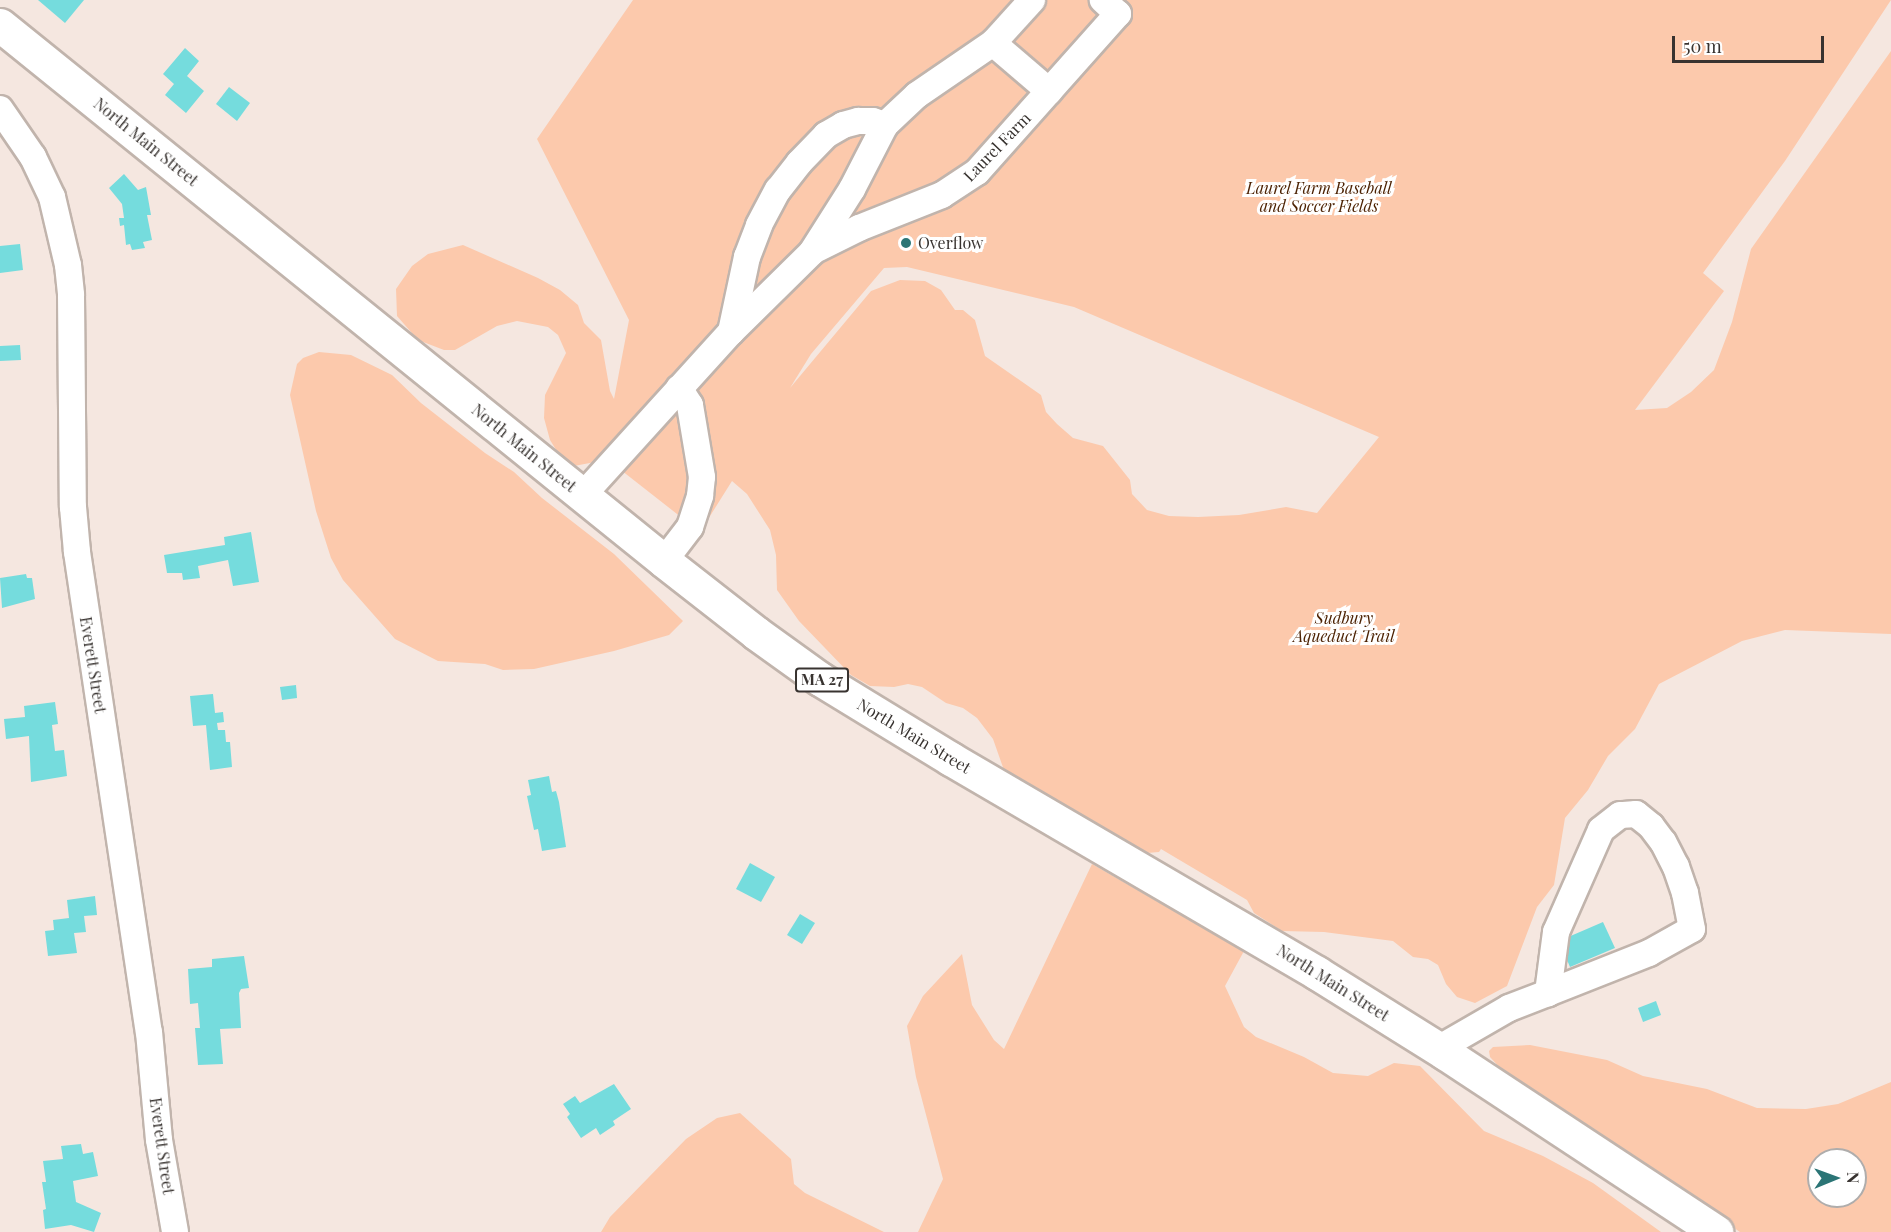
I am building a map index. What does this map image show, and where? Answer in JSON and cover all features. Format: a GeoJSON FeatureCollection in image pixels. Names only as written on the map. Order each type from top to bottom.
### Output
{"type":"FeatureCollection","features":[{"type":"Feature","properties":{"kind":"main road","name":"North Main Street"},"geometry":{"type":"LineString","coordinates":[[3,32],[664,561],[756,633],[820,679],[951,759],[1317,973],[1438,1049],[1716,1232]]}},
{"type":"Feature","properties":{"kind":"street","name":"Laurel Farm"},"geometry":{"type":"LineString","coordinates":[[583,495],[731,332],[812,252],[852,189],[885,125],[917,94],[993,43],[1032,0]]}},
{"type":"Feature","properties":{"kind":"street","name":"Laurel Farm"},"geometry":{"type":"LineString","coordinates":[[812,252],[859,228],[942,195],[961,184],[996,152],[1049,92],[1110,7]]}},
{"type":"Feature","properties":{"kind":"street"},"geometry":{"type":"LineString","coordinates":[[993,43],[1049,92]]}},
{"type":"Feature","properties":{"kind":"street","name":"Everett Street"},"geometry":{"type":"LineString","coordinates":[[0,109],[43,177],[59,220],[66,254],[71,296],[74,507],[77,552],[146,1008],[159,1140],[175,1232]]}},
{"type":"Feature","properties":{"kind":"street"},"geometry":{"type":"LineString","coordinates":[[731,332],[747,257],[759,225],[785,181],[826,135],[843,125],[858,121],[873,121],[885,125]]}},
{"type":"Feature","properties":{"kind":"street"},"geometry":{"type":"LineString","coordinates":[[664,561],[690,527],[701,486],[695,423],[690,405],[679,388]]}},
{"type":"Feature","properties":{"kind":"street"},"geometry":{"type":"LineString","coordinates":[[1438,1049],[1509,1008],[1548,993],[1649,953],[1692,929],[1685,893],[1676,867],[1657,834],[1636,814],[1620,815],[1601,830],[1556,932],[1548,993]]}},
{"type":"Feature","properties":{"kind":"green space"},"geometry":{"type":"Polygon","coordinates":[[[633,0],[1891,0],[1785,161],[1703,273],[1724,291],[1635,410],[1667,408],[1691,392],[1714,370],[1732,322],[1751,249],[1891,51],[1891,634],[1785,630],[1742,641],[1659,684],[1635,729],[1608,756],[1588,790],[1565,818],[1554,885],[1537,907],[1507,986],[1475,1003],[1457,997],[1446,984],[1438,965],[1428,959],[1413,957],[1393,941],[1324,932],[1282,931],[1254,913],[1247,900],[1161,849],[1159,852],[1147,853],[1005,773],[993,739],[977,718],[963,708],[946,703],[922,687],[908,684],[894,687],[870,686],[851,675],[799,621],[777,590],[776,555],[770,530],[747,494],[732,481],[700,532],[603,456],[595,462],[574,466],[563,461],[550,440],[544,418],[545,395],[566,353],[558,335],[548,327],[517,321],[497,326],[455,350],[444,350],[418,340],[397,316],[396,289],[412,266],[428,254],[463,245],[538,278],[560,290],[578,305],[584,323],[601,340],[610,391],[614,399],[629,320],[537,139],[633,0]],[[907,267],[884,268],[811,354],[790,388],[871,291],[900,280],[925,281],[941,290],[955,310],[963,310],[975,320],[985,356],[1041,395],[1046,412],[1057,424],[1073,438],[1103,446],[1130,480],[1132,494],[1147,510],[1169,516],[1198,517],[1239,515],[1286,507],[1317,513],[1379,437],[1074,307],[907,267]]]}},
{"type":"Feature","properties":{"kind":"green space"},"geometry":{"type":"Polygon","coordinates":[[[319,352],[351,355],[392,375],[421,403],[485,453],[514,472],[542,498],[614,554],[683,621],[669,635],[614,651],[534,669],[503,670],[485,664],[438,661],[395,639],[343,580],[331,558],[316,511],[290,395],[297,364],[303,358],[319,352]]]}},
{"type":"Feature","properties":{"kind":"green space"},"geometry":{"type":"Polygon","coordinates":[[[1092,864],[1244,951],[1225,986],[1244,1027],[1256,1037],[1304,1057],[1333,1073],[1368,1076],[1394,1063],[1420,1066],[1484,1131],[1543,1156],[1593,1183],[1661,1232],[918,1232],[943,1179],[916,1077],[907,1026],[923,996],[962,954],[972,1005],[994,1040],[1004,1049],[1092,864]]]}},
{"type":"Feature","properties":{"kind":"green space"},"geometry":{"type":"Polygon","coordinates":[[[1530,1045],[1607,1060],[1643,1076],[1707,1089],[1757,1108],[1806,1109],[1838,1104],[1891,1082],[1891,1232],[1740,1232],[1502,1070],[1490,1057],[1489,1051],[1493,1047],[1530,1045]]]}},
{"type":"Feature","properties":{"kind":"green space"},"geometry":{"type":"Polygon","coordinates":[[[740,1113],[791,1159],[794,1184],[805,1193],[884,1232],[601,1232],[610,1217],[686,1139],[717,1118],[740,1113]]]}},
{"type":"Feature","properties":{"kind":"building"},"geometry":{"type":"Polygon","coordinates":[[[38,0],[84,0],[65,23],[38,0]]]}},
{"type":"Feature","properties":{"kind":"building"},"geometry":{"type":"Polygon","coordinates":[[[185,48],[199,61],[187,76],[204,91],[186,113],[165,95],[174,84],[163,74],[185,48]]]}},
{"type":"Feature","properties":{"kind":"building"},"geometry":{"type":"Polygon","coordinates":[[[229,87],[250,103],[237,121],[216,104],[229,87]]]}},
{"type":"Feature","properties":{"kind":"building"},"geometry":{"type":"Polygon","coordinates":[[[124,174],[138,190],[146,187],[151,215],[147,215],[152,240],[143,242],[145,248],[132,250],[130,244],[126,245],[124,225],[120,226],[119,218],[124,218],[122,204],[109,188],[124,174]]]}},
{"type":"Feature","properties":{"kind":"building"},"geometry":{"type":"Polygon","coordinates":[[[20,244],[23,270],[0,273],[0,246],[20,244]]]}},
{"type":"Feature","properties":{"kind":"building"},"geometry":{"type":"Polygon","coordinates":[[[20,345],[21,360],[0,361],[0,346],[20,345]]]}},
{"type":"Feature","properties":{"kind":"building"},"geometry":{"type":"Polygon","coordinates":[[[251,532],[259,582],[233,586],[228,560],[198,566],[200,578],[183,580],[182,573],[167,573],[164,555],[225,545],[224,537],[251,532]]]}},
{"type":"Feature","properties":{"kind":"building"},"geometry":{"type":"Polygon","coordinates":[[[26,574],[27,578],[32,578],[35,599],[2,608],[0,578],[26,574]]]}},
{"type":"Feature","properties":{"kind":"building"},"geometry":{"type":"Polygon","coordinates":[[[296,685],[297,698],[282,700],[280,687],[296,685]]]}},
{"type":"Feature","properties":{"kind":"building"},"geometry":{"type":"Polygon","coordinates":[[[213,694],[215,713],[223,712],[224,722],[217,723],[218,730],[225,730],[226,742],[230,742],[232,767],[210,770],[206,725],[193,726],[190,696],[213,694]]]}},
{"type":"Feature","properties":{"kind":"building"},"geometry":{"type":"Polygon","coordinates":[[[55,702],[58,724],[52,725],[55,751],[64,750],[67,776],[31,782],[29,736],[6,739],[4,719],[25,717],[24,706],[55,702]]]}},
{"type":"Feature","properties":{"kind":"building"},"geometry":{"type":"Polygon","coordinates":[[[549,776],[552,792],[556,791],[559,802],[566,847],[542,851],[538,829],[534,830],[527,796],[531,795],[528,780],[549,776]]]}},
{"type":"Feature","properties":{"kind":"building"},"geometry":{"type":"Polygon","coordinates":[[[750,863],[775,877],[761,902],[736,889],[750,863]]]}},
{"type":"Feature","properties":{"kind":"building"},"geometry":{"type":"Polygon","coordinates":[[[95,896],[97,915],[84,916],[86,932],[74,933],[77,953],[48,956],[45,931],[54,930],[53,920],[69,918],[67,900],[95,896]]]}},
{"type":"Feature","properties":{"kind":"building"},"geometry":{"type":"Polygon","coordinates":[[[800,914],[815,923],[802,944],[787,935],[800,914]]]}},
{"type":"Feature","properties":{"kind":"building"},"geometry":{"type":"Polygon","coordinates":[[[1603,922],[1615,948],[1570,967],[1559,941],[1603,922]]]}},
{"type":"Feature","properties":{"kind":"building"},"geometry":{"type":"Polygon","coordinates":[[[244,956],[249,988],[241,989],[239,993],[241,1028],[220,1029],[223,1064],[198,1065],[195,1028],[200,1028],[198,1003],[190,1004],[188,969],[212,967],[212,959],[244,956]]]}},
{"type":"Feature","properties":{"kind":"building"},"geometry":{"type":"Polygon","coordinates":[[[1656,1001],[1661,1015],[1643,1022],[1638,1008],[1656,1001]]]}},
{"type":"Feature","properties":{"kind":"building"},"geometry":{"type":"Polygon","coordinates":[[[614,1084],[631,1109],[613,1121],[615,1125],[600,1135],[596,1128],[581,1138],[567,1117],[570,1114],[563,1104],[575,1096],[580,1103],[614,1084]]]}},
{"type":"Feature","properties":{"kind":"building"},"geometry":{"type":"Polygon","coordinates":[[[81,1144],[83,1154],[93,1152],[98,1176],[73,1181],[76,1202],[101,1213],[94,1232],[71,1225],[45,1229],[43,1210],[46,1209],[42,1182],[46,1182],[43,1161],[63,1159],[61,1146],[81,1144]]]}},
{"type":"Feature","properties":{"kind":"place","name":"Overflow"},"geometry":{"type":"Point","coordinates":[906,243]}},
{"type":"Feature","properties":{"kind":"park label","name":"Laurel Farm Baseball and Soccer Fields"},"geometry":{"type":"Point","coordinates":[1319,197]}},
{"type":"Feature","properties":{"kind":"park label","name":"Sudbury Aqueduct Trail"},"geometry":{"type":"Point","coordinates":[1344,627]}}]}
